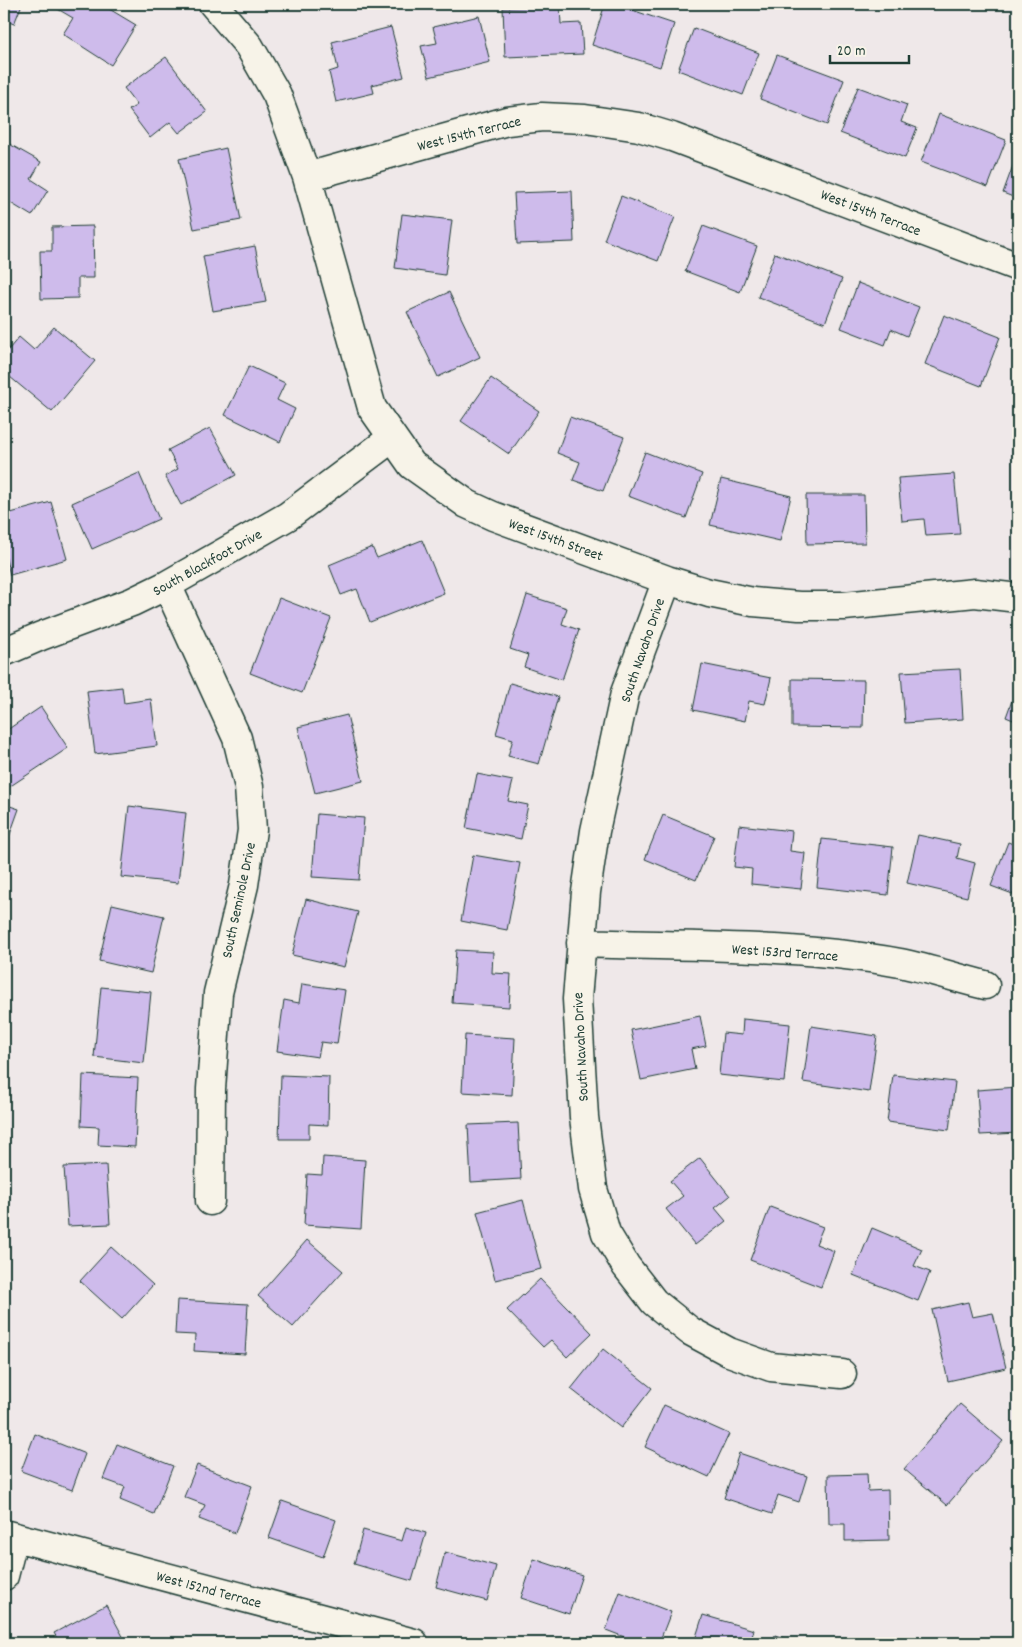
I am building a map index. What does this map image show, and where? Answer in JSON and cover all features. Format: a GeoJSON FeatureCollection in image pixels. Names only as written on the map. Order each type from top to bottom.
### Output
{"type":"FeatureCollection","features":[{"type":"Feature","properties":{"kind":"street"},"geometry":{"type":"LineString","coordinates":[[213,4],[249,46],[277,95],[307,177]]}},
{"type":"Feature","properties":{"kind":"street","name":"West 154th Terrace"},"geometry":{"type":"LineString","coordinates":[[307,177],[507,121],[542,117],[585,119],[639,127],[672,137],[1018,267]]}},
{"type":"Feature","properties":{"kind":"street","name":"West 154th Street"},"geometry":{"type":"LineString","coordinates":[[307,177],[372,408],[412,465],[467,504],[493,516],[667,580],[709,594],[753,602],[799,606],[888,603],[975,592],[1018,598]]}},
{"type":"Feature","properties":{"kind":"street","name":"South Blackfoot Drive"},"geometry":{"type":"LineString","coordinates":[[4,652],[132,602],[167,585],[288,516],[392,438]]}},
{"type":"Feature","properties":{"kind":"street","name":"South Navaho Drive"},"geometry":{"type":"LineString","coordinates":[[667,580],[625,693],[595,831],[581,943],[577,999],[584,1117],[593,1188],[606,1233],[626,1266],[654,1302],[690,1331],[729,1352],[771,1367],[842,1374]]}},
{"type":"Feature","properties":{"kind":"street","name":"South Seminole Drive"},"geometry":{"type":"LineString","coordinates":[[167,585],[237,738],[249,787],[252,830],[244,885],[218,993],[211,1089],[210,1201]]}},
{"type":"Feature","properties":{"kind":"street","name":"West 153rd Terrace"},"geometry":{"type":"LineString","coordinates":[[581,943],[792,951],[840,955],[901,964],[985,985]]}},
{"type":"Feature","properties":{"kind":"street"},"geometry":{"type":"LineString","coordinates":[[4,1576],[9,1536]]}},
{"type":"Feature","properties":{"kind":"street","name":"West 152nd Terrace"},"geometry":{"type":"LineString","coordinates":[[9,1536],[357,1636],[414,1643]]}},
{"type":"Feature","properties":{"kind":"building"},"geometry":{"type":"Polygon","coordinates":[[[4,4],[22,4],[14,24],[4,20],[4,4]]]}},
{"type":"Feature","properties":{"kind":"building"},"geometry":{"type":"Polygon","coordinates":[[[59,4],[101,4],[136,25],[111,65],[63,34],[73,18],[56,8],[59,4]]]}},
{"type":"Feature","properties":{"kind":"building"},"geometry":{"type":"Polygon","coordinates":[[[605,4],[614,4],[674,24],[660,67],[592,45],[605,4]]]}},
{"type":"Feature","properties":{"kind":"building"},"geometry":{"type":"Polygon","coordinates":[[[560,6],[561,24],[581,23],[583,54],[505,57],[503,8],[560,6]]]}},
{"type":"Feature","properties":{"kind":"building"},"geometry":{"type":"Polygon","coordinates":[[[479,16],[490,62],[429,77],[421,46],[437,43],[433,27],[479,16]]]}},
{"type":"Feature","properties":{"kind":"building"},"geometry":{"type":"Polygon","coordinates":[[[391,27],[404,77],[372,85],[374,93],[336,102],[329,72],[338,69],[332,42],[391,27]]]}},
{"type":"Feature","properties":{"kind":"building"},"geometry":{"type":"Polygon","coordinates":[[[694,28],[759,53],[743,95],[678,70],[694,28]]]}},
{"type":"Feature","properties":{"kind":"building"},"geometry":{"type":"Polygon","coordinates":[[[777,55],[844,80],[827,125],[760,99],[777,55]]]}},
{"type":"Feature","properties":{"kind":"building"},"geometry":{"type":"Polygon","coordinates":[[[166,57],[207,112],[179,133],[170,122],[150,138],[129,110],[137,105],[124,88],[166,57]]]}},
{"type":"Feature","properties":{"kind":"building"},"geometry":{"type":"Polygon","coordinates":[[[858,87],[907,105],[901,122],[917,128],[905,158],[840,133],[858,87]]]}},
{"type":"Feature","properties":{"kind":"building"},"geometry":{"type":"Polygon","coordinates":[[[939,114],[1006,140],[988,187],[921,162],[939,114]]]}},
{"type":"Feature","properties":{"kind":"building"},"geometry":{"type":"Polygon","coordinates":[[[4,141],[41,162],[31,179],[48,190],[32,216],[4,199],[4,141]]]}},
{"type":"Feature","properties":{"kind":"building"},"geometry":{"type":"Polygon","coordinates":[[[226,148],[241,220],[194,229],[179,159],[226,148]]]}},
{"type":"Feature","properties":{"kind":"building"},"geometry":{"type":"Polygon","coordinates":[[[1018,152],[1018,199],[1003,193],[1018,152]]]}},
{"type":"Feature","properties":{"kind":"building"},"geometry":{"type":"Polygon","coordinates":[[[572,191],[574,242],[517,244],[514,193],[572,191]]]}},
{"type":"Feature","properties":{"kind":"building"},"geometry":{"type":"Polygon","coordinates":[[[621,196],[675,217],[658,261],[604,240],[621,196]]]}},
{"type":"Feature","properties":{"kind":"building"},"geometry":{"type":"Polygon","coordinates":[[[402,214],[452,220],[445,275],[395,268],[402,214]]]}},
{"type":"Feature","properties":{"kind":"building"},"geometry":{"type":"Polygon","coordinates":[[[93,226],[94,278],[78,278],[78,298],[41,299],[40,251],[52,251],[52,227],[93,226]]]}},
{"type":"Feature","properties":{"kind":"building"},"geometry":{"type":"Polygon","coordinates":[[[703,226],[757,246],[740,292],[685,271],[703,226]]]}},
{"type":"Feature","properties":{"kind":"building"},"geometry":{"type":"Polygon","coordinates":[[[255,246],[266,302],[213,311],[203,256],[255,246]]]}},
{"type":"Feature","properties":{"kind":"building"},"geometry":{"type":"Polygon","coordinates":[[[775,253],[842,279],[825,323],[758,297],[775,253]]]}},
{"type":"Feature","properties":{"kind":"building"},"geometry":{"type":"Polygon","coordinates":[[[858,283],[919,307],[907,336],[891,329],[885,345],[841,328],[858,283]]]}},
{"type":"Feature","properties":{"kind":"building"},"geometry":{"type":"Polygon","coordinates":[[[449,292],[480,357],[438,377],[407,312],[449,292]]]}},
{"type":"Feature","properties":{"kind":"building"},"geometry":{"type":"Polygon","coordinates":[[[944,315],[1000,337],[981,386],[925,364],[944,315]]]}},
{"type":"Feature","properties":{"kind":"building"},"geometry":{"type":"Polygon","coordinates":[[[54,327],[95,361],[52,412],[4,372],[4,355],[19,337],[34,350],[54,327]]]}},
{"type":"Feature","properties":{"kind":"building"},"geometry":{"type":"Polygon","coordinates":[[[249,366],[285,383],[277,400],[295,409],[280,442],[225,415],[249,366]]]}},
{"type":"Feature","properties":{"kind":"building"},"geometry":{"type":"Polygon","coordinates":[[[491,378],[539,411],[509,454],[461,421],[491,378]]]}},
{"type":"Feature","properties":{"kind":"building"},"geometry":{"type":"Polygon","coordinates":[[[570,417],[624,437],[603,491],[573,480],[580,462],[557,453],[570,417]]]}},
{"type":"Feature","properties":{"kind":"building"},"geometry":{"type":"Polygon","coordinates":[[[210,428],[236,475],[181,505],[165,476],[178,469],[168,450],[210,428]]]}},
{"type":"Feature","properties":{"kind":"building"},"geometry":{"type":"Polygon","coordinates":[[[645,452],[702,474],[686,518],[628,496],[645,452]]]}},
{"type":"Feature","properties":{"kind":"building"},"geometry":{"type":"Polygon","coordinates":[[[139,473],[159,519],[92,549],[72,503],[139,473]]]}},
{"type":"Feature","properties":{"kind":"building"},"geometry":{"type":"Polygon","coordinates":[[[954,474],[960,534],[926,536],[924,519],[902,521],[898,478],[954,474]]]}},
{"type":"Feature","properties":{"kind":"building"},"geometry":{"type":"Polygon","coordinates":[[[721,479],[791,496],[780,541],[710,525],[721,479]]]}},
{"type":"Feature","properties":{"kind":"building"},"geometry":{"type":"Polygon","coordinates":[[[806,495],[864,495],[865,543],[807,544],[806,495]]]}},
{"type":"Feature","properties":{"kind":"building"},"geometry":{"type":"Polygon","coordinates":[[[51,502],[67,559],[10,575],[4,551],[4,524],[9,522],[7,514],[51,502]]]}},
{"type":"Feature","properties":{"kind":"building"},"geometry":{"type":"Polygon","coordinates":[[[422,540],[444,593],[370,622],[357,589],[341,595],[329,565],[372,547],[377,558],[422,540]]]}},
{"type":"Feature","properties":{"kind":"building"},"geometry":{"type":"Polygon","coordinates":[[[527,595],[567,608],[562,624],[579,630],[562,680],[524,667],[528,655],[510,649],[527,595]]]}},
{"type":"Feature","properties":{"kind":"building"},"geometry":{"type":"Polygon","coordinates":[[[279,598],[331,618],[302,693],[250,673],[279,598]]]}},
{"type":"Feature","properties":{"kind":"building"},"geometry":{"type":"Polygon","coordinates":[[[702,664],[771,678],[765,704],[749,701],[745,721],[693,710],[702,664]]]}},
{"type":"Feature","properties":{"kind":"building"},"geometry":{"type":"Polygon","coordinates":[[[960,669],[963,719],[905,723],[901,672],[960,669]]]}},
{"type":"Feature","properties":{"kind":"building"},"geometry":{"type":"Polygon","coordinates":[[[792,679],[864,680],[863,728],[792,727],[792,679]]]}},
{"type":"Feature","properties":{"kind":"building"},"geometry":{"type":"Polygon","coordinates":[[[510,683],[558,697],[539,764],[508,756],[513,739],[496,734],[510,683]]]}},
{"type":"Feature","properties":{"kind":"building"},"geometry":{"type":"Polygon","coordinates":[[[1018,684],[1018,722],[1006,717],[1018,684]]]}},
{"type":"Feature","properties":{"kind":"building"},"geometry":{"type":"Polygon","coordinates":[[[122,687],[124,703],[151,699],[157,746],[95,754],[87,691],[122,687]]]}},
{"type":"Feature","properties":{"kind":"building"},"geometry":{"type":"Polygon","coordinates":[[[41,707],[68,748],[6,789],[4,785],[4,732],[41,707]]]}},
{"type":"Feature","properties":{"kind":"building"},"geometry":{"type":"Polygon","coordinates":[[[347,715],[363,781],[315,793],[298,727],[347,715]]]}},
{"type":"Feature","properties":{"kind":"building"},"geometry":{"type":"Polygon","coordinates":[[[477,774],[513,781],[508,801],[528,805],[521,839],[466,828],[477,774]]]}},
{"type":"Feature","properties":{"kind":"building"},"geometry":{"type":"Polygon","coordinates":[[[4,804],[19,809],[4,851],[4,804]]]}},
{"type":"Feature","properties":{"kind":"building"},"geometry":{"type":"Polygon","coordinates":[[[129,806],[186,813],[178,883],[121,877],[129,806]]]}},
{"type":"Feature","properties":{"kind":"building"},"geometry":{"type":"Polygon","coordinates":[[[317,814],[364,818],[359,880],[312,877],[317,814]]]}},
{"type":"Feature","properties":{"kind":"building"},"geometry":{"type":"Polygon","coordinates":[[[663,815],[714,836],[696,880],[645,859],[663,815]]]}},
{"type":"Feature","properties":{"kind":"building"},"geometry":{"type":"Polygon","coordinates":[[[739,825],[792,831],[790,851],[805,853],[801,889],[751,884],[752,869],[734,867],[739,825]]]}},
{"type":"Feature","properties":{"kind":"building"},"geometry":{"type":"Polygon","coordinates":[[[918,835],[960,844],[957,858],[975,863],[967,897],[907,883],[918,835]]]}},
{"type":"Feature","properties":{"kind":"building"},"geometry":{"type":"Polygon","coordinates":[[[822,839],[893,847],[888,895],[817,887],[822,839]]]}},
{"type":"Feature","properties":{"kind":"building"},"geometry":{"type":"Polygon","coordinates":[[[1008,842],[1018,846],[1018,896],[991,886],[1008,842]]]}},
{"type":"Feature","properties":{"kind":"building"},"geometry":{"type":"Polygon","coordinates":[[[473,855],[520,863],[507,930],[461,921],[473,855]]]}},
{"type":"Feature","properties":{"kind":"building"},"geometry":{"type":"Polygon","coordinates":[[[306,899],[358,912],[344,967],[292,955],[306,899]]]}},
{"type":"Feature","properties":{"kind":"building"},"geometry":{"type":"Polygon","coordinates":[[[112,904],[164,916],[151,973],[99,961],[112,904]]]}},
{"type":"Feature","properties":{"kind":"building"},"geometry":{"type":"Polygon","coordinates":[[[456,950],[493,952],[492,973],[511,974],[509,1007],[452,1003],[456,950]]]}},
{"type":"Feature","properties":{"kind":"building"},"geometry":{"type":"Polygon","coordinates":[[[302,984],[345,990],[337,1044],[321,1042],[318,1057],[277,1051],[284,1000],[299,1003],[302,984]]]}},
{"type":"Feature","properties":{"kind":"building"},"geometry":{"type":"Polygon","coordinates":[[[101,987],[151,992],[144,1063],[94,1057],[101,987]]]}},
{"type":"Feature","properties":{"kind":"building"},"geometry":{"type":"Polygon","coordinates":[[[700,1016],[706,1046],[691,1049],[695,1069],[641,1080],[631,1030],[700,1016]]]}},
{"type":"Feature","properties":{"kind":"building"},"geometry":{"type":"Polygon","coordinates":[[[743,1019],[790,1024],[784,1082],[719,1075],[723,1033],[742,1035],[743,1019]]]}},
{"type":"Feature","properties":{"kind":"building"},"geometry":{"type":"Polygon","coordinates":[[[811,1026],[877,1036],[869,1092],[803,1082],[811,1026]]]}},
{"type":"Feature","properties":{"kind":"building"},"geometry":{"type":"Polygon","coordinates":[[[465,1035],[515,1038],[512,1095],[462,1092],[465,1035]]]}},
{"type":"Feature","properties":{"kind":"building"},"geometry":{"type":"Polygon","coordinates":[[[83,1075],[138,1078],[135,1147],[98,1145],[99,1127],[81,1126],[83,1075]]]}},
{"type":"Feature","properties":{"kind":"building"},"geometry":{"type":"Polygon","coordinates":[[[281,1075],[329,1077],[328,1125],[309,1124],[309,1139],[279,1139],[281,1075]]]}},
{"type":"Feature","properties":{"kind":"building"},"geometry":{"type":"Polygon","coordinates":[[[893,1075],[955,1082],[949,1130],[887,1122],[893,1075]]]}},
{"type":"Feature","properties":{"kind":"building"},"geometry":{"type":"Polygon","coordinates":[[[1018,1087],[1018,1133],[980,1135],[977,1090],[1018,1087]]]}},
{"type":"Feature","properties":{"kind":"building"},"geometry":{"type":"Polygon","coordinates":[[[518,1123],[521,1179],[471,1182],[468,1125],[518,1123]]]}},
{"type":"Feature","properties":{"kind":"building"},"geometry":{"type":"Polygon","coordinates":[[[323,1157],[365,1160],[361,1229],[304,1225],[307,1174],[322,1175],[323,1157]]]}},
{"type":"Feature","properties":{"kind":"building"},"geometry":{"type":"Polygon","coordinates":[[[700,1158],[730,1196],[715,1208],[726,1221],[695,1245],[666,1209],[683,1196],[670,1181],[700,1158]]]}},
{"type":"Feature","properties":{"kind":"building"},"geometry":{"type":"Polygon","coordinates":[[[106,1165],[110,1224],[68,1226],[64,1167],[106,1165]]]}},
{"type":"Feature","properties":{"kind":"building"},"geometry":{"type":"Polygon","coordinates":[[[523,1200],[541,1269],[495,1280],[477,1212],[523,1200]]]}},
{"type":"Feature","properties":{"kind":"building"},"geometry":{"type":"Polygon","coordinates":[[[770,1207],[823,1227],[816,1244],[834,1251],[821,1287],[750,1260],[770,1207]]]}},
{"type":"Feature","properties":{"kind":"building"},"geometry":{"type":"Polygon","coordinates":[[[872,1228],[922,1249],[914,1266],[930,1272],[918,1301],[853,1275],[872,1228]]]}},
{"type":"Feature","properties":{"kind":"building"},"geometry":{"type":"Polygon","coordinates":[[[307,1240],[343,1271],[293,1327],[258,1296],[307,1240]]]}},
{"type":"Feature","properties":{"kind":"building"},"geometry":{"type":"Polygon","coordinates":[[[111,1247],[153,1285],[122,1319],[80,1281],[111,1247]]]}},
{"type":"Feature","properties":{"kind":"building"},"geometry":{"type":"Polygon","coordinates":[[[540,1279],[592,1333],[567,1357],[551,1340],[543,1347],[507,1310],[540,1279]]]}},
{"type":"Feature","properties":{"kind":"building"},"geometry":{"type":"Polygon","coordinates":[[[177,1300],[248,1304],[245,1354],[194,1351],[195,1335],[175,1334],[177,1300]]]}},
{"type":"Feature","properties":{"kind":"building"},"geometry":{"type":"Polygon","coordinates":[[[968,1302],[972,1317],[993,1313],[1006,1368],[948,1381],[932,1310],[968,1302]]]}},
{"type":"Feature","properties":{"kind":"building"},"geometry":{"type":"Polygon","coordinates":[[[603,1349],[652,1388],[621,1428],[571,1389],[603,1349]]]}},
{"type":"Feature","properties":{"kind":"building"},"geometry":{"type":"Polygon","coordinates":[[[960,1404],[1003,1441],[947,1505],[904,1469],[960,1404]]]}},
{"type":"Feature","properties":{"kind":"building"},"geometry":{"type":"Polygon","coordinates":[[[664,1405],[729,1434],[709,1477],[645,1447],[664,1405]]]}},
{"type":"Feature","properties":{"kind":"building"},"geometry":{"type":"Polygon","coordinates":[[[35,1434],[85,1454],[72,1490],[21,1471],[35,1434]]]}},
{"type":"Feature","properties":{"kind":"building"},"geometry":{"type":"Polygon","coordinates":[[[117,1444],[173,1466],[154,1514],[120,1500],[125,1487],[103,1479],[117,1444]]]}},
{"type":"Feature","properties":{"kind":"building"},"geometry":{"type":"Polygon","coordinates":[[[739,1453],[807,1476],[799,1502],[778,1495],[772,1514],[724,1498],[739,1453]]]}},
{"type":"Feature","properties":{"kind":"building"},"geometry":{"type":"Polygon","coordinates":[[[197,1465],[252,1486],[235,1533],[199,1519],[205,1505],[184,1497],[197,1465]]]}},
{"type":"Feature","properties":{"kind":"building"},"geometry":{"type":"Polygon","coordinates":[[[867,1474],[868,1491],[888,1490],[889,1540],[845,1541],[845,1524],[829,1524],[828,1475],[867,1474]]]}},
{"type":"Feature","properties":{"kind":"building"},"geometry":{"type":"Polygon","coordinates":[[[282,1501],[336,1520],[323,1557],[269,1538],[282,1501]]]}},
{"type":"Feature","properties":{"kind":"building"},"geometry":{"type":"Polygon","coordinates":[[[406,1527],[426,1533],[412,1581],[354,1564],[363,1530],[402,1541],[406,1527]]]}},
{"type":"Feature","properties":{"kind":"building"},"geometry":{"type":"Polygon","coordinates":[[[445,1552],[496,1566],[487,1601],[436,1587],[445,1552]]]}},
{"type":"Feature","properties":{"kind":"building"},"geometry":{"type":"Polygon","coordinates":[[[534,1559],[582,1575],[569,1614],[521,1598],[534,1559]]]}},
{"type":"Feature","properties":{"kind":"building"},"geometry":{"type":"Polygon","coordinates":[[[620,1592],[671,1612],[659,1643],[640,1643],[606,1630],[620,1592]]]}},
{"type":"Feature","properties":{"kind":"building"},"geometry":{"type":"Polygon","coordinates":[[[106,1605],[126,1642],[60,1643],[54,1633],[106,1605]]]}},
{"type":"Feature","properties":{"kind":"building"},"geometry":{"type":"Polygon","coordinates":[[[703,1615],[754,1630],[750,1643],[694,1643],[703,1615]]]}},
{"type":"Feature","properties":{"kind":"building"},"geometry":{"type":"Polygon","coordinates":[[[775,1635],[797,1643],[772,1643],[775,1635]]]}}]}
